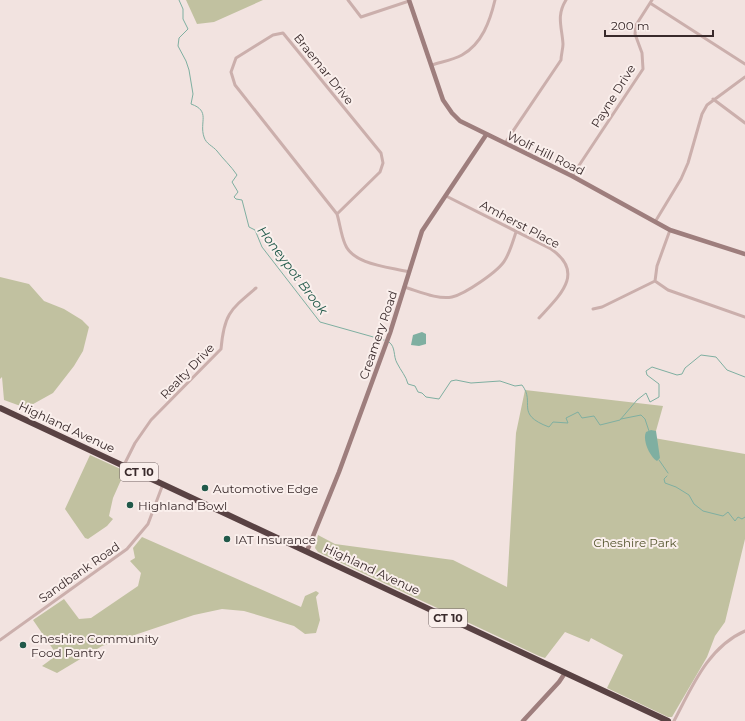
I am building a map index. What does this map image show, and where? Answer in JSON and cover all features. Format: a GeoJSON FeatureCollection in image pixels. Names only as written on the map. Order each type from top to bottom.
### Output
{"type":"FeatureCollection","features":[{"type":"Feature","properties":{"kind":"highway","name":"Highland Avenue"},"geometry":{"type":"LineString","coordinates":[[0,408],[668,721]]}},
{"type":"Feature","properties":{"kind":"street"},"geometry":{"type":"LineString","coordinates":[[348,0],[361,17],[409,1]]}},
{"type":"Feature","properties":{"kind":"street"},"geometry":{"type":"LineString","coordinates":[[432,65],[462,55],[481,39],[491,15],[495,0]]}},
{"type":"Feature","properties":{"kind":"street"},"geometry":{"type":"LineString","coordinates":[[506,143],[561,60],[563,44],[559,22],[560,12],[566,0]]}},
{"type":"Feature","properties":{"kind":"street","name":"Wolf Hill Road"},"geometry":{"type":"LineString","coordinates":[[409,1],[443,100],[460,121],[572,176],[670,230],[745,254]]}},
{"type":"Feature","properties":{"kind":"street"},"geometry":{"type":"LineString","coordinates":[[651,2],[745,64]]}},
{"type":"Feature","properties":{"kind":"street","name":"Payne Drive"},"geometry":{"type":"LineString","coordinates":[[572,176],[643,69],[642,53],[635,34],[636,25],[651,2]]}},
{"type":"Feature","properties":{"kind":"street","name":"Braemar Drive"},"geometry":{"type":"LineString","coordinates":[[337,214],[380,172],[383,163],[381,153],[283,33],[273,35],[236,58],[231,72],[236,85],[337,214],[345,245],[353,254],[362,260],[409,272]]}},
{"type":"Feature","properties":{"kind":"street"},"geometry":{"type":"LineString","coordinates":[[655,222],[681,179],[688,163],[702,114],[713,99],[745,77]]}},
{"type":"Feature","properties":{"kind":"street"},"geometry":{"type":"LineString","coordinates":[[713,99],[745,123]]}},
{"type":"Feature","properties":{"kind":"street","name":"Creamery Road"},"geometry":{"type":"LineString","coordinates":[[307,551],[341,466],[389,337],[422,231],[486,135]]}},
{"type":"Feature","properties":{"kind":"street","name":"Amherst Place"},"geometry":{"type":"LineString","coordinates":[[446,196],[551,249],[560,255],[568,265],[569,273],[561,294],[539,318]]}},
{"type":"Feature","properties":{"kind":"street"},"geometry":{"type":"LineString","coordinates":[[655,282],[657,266],[670,230]]}},
{"type":"Feature","properties":{"kind":"street"},"geometry":{"type":"LineString","coordinates":[[404,287],[434,295],[452,297],[466,290],[499,268],[506,260],[516,232]]}},
{"type":"Feature","properties":{"kind":"street"},"geometry":{"type":"LineString","coordinates":[[593,309],[602,307],[655,282]]}},
{"type":"Feature","properties":{"kind":"street"},"geometry":{"type":"LineString","coordinates":[[655,282],[668,290],[745,317]]}},
{"type":"Feature","properties":{"kind":"street","name":"Realty Drive"},"geometry":{"type":"LineString","coordinates":[[124,465],[135,443],[151,420],[222,349],[223,332],[229,313],[232,308],[256,288]]}},
{"type":"Feature","properties":{"kind":"street","name":"Sandbank Road"},"geometry":{"type":"LineString","coordinates":[[0,640],[128,549],[148,524],[163,484]]}},
{"type":"Feature","properties":{"kind":"street"},"geometry":{"type":"LineString","coordinates":[[674,721],[712,655],[724,643],[745,631]]}},
{"type":"Feature","properties":{"kind":"street"},"geometry":{"type":"LineString","coordinates":[[523,721],[559,682],[565,673]]}},
{"type":"Feature","properties":{"kind":"green space"},"geometry":{"type":"Polygon","coordinates":[[[186,0],[263,0],[214,22],[197,24],[186,0]]]}},
{"type":"Feature","properties":{"kind":"green space"},"geometry":{"type":"Polygon","coordinates":[[[0,277],[29,284],[44,301],[64,309],[82,320],[89,327],[83,351],[74,366],[53,393],[26,408],[4,400],[2,377],[0,379],[0,277]]]}},
{"type":"Feature","properties":{"kind":"green space","name":"Cheshire Park"},"geometry":{"type":"Polygon","coordinates":[[[525,390],[663,406],[654,438],[745,454],[745,539],[725,622],[715,636],[707,657],[672,717],[668,717],[607,688],[623,655],[591,638],[589,642],[565,632],[545,658],[318,552],[315,548],[318,535],[335,544],[453,560],[507,587],[516,433],[525,390]]]}},
{"type":"Feature","properties":{"kind":"green space"},"geometry":{"type":"Polygon","coordinates":[[[90,455],[125,471],[113,498],[109,516],[113,519],[107,526],[88,539],[85,538],[65,509],[90,455]]]}},
{"type":"Feature","properties":{"kind":"green space"},"geometry":{"type":"Polygon","coordinates":[[[142,537],[301,607],[305,596],[316,591],[319,593],[316,597],[320,620],[316,633],[305,634],[294,626],[244,611],[222,609],[194,615],[102,646],[57,673],[42,666],[57,655],[33,620],[64,599],[79,619],[91,618],[138,586],[141,573],[130,561],[135,558],[133,548],[142,537]]]}},
{"type":"Feature","properties":{"kind":"shaded area"},"geometry":{"type":"Polygon","coordinates":[[[422,332],[426,334],[426,344],[419,346],[411,345],[413,335],[422,332]]]}},
{"type":"Feature","properties":{"kind":"shaded area"},"geometry":{"type":"Polygon","coordinates":[[[651,430],[656,431],[660,458],[657,461],[647,448],[645,439],[646,432],[651,430]]]}},
{"type":"Feature","properties":{"kind":"waterway","name":"Honeypot Brook"},"geometry":{"type":"LineString","coordinates":[[179,0],[183,9],[183,19],[188,29],[179,38],[178,46],[189,70],[193,94],[191,104],[201,110],[203,114],[203,132],[205,139],[237,175],[232,182],[238,192],[234,197],[242,200],[249,227],[255,230],[262,247],[320,322],[384,340]]}},
{"type":"Feature","properties":{"kind":"waterway","name":"Honeypot Brook"},"geometry":{"type":"LineString","coordinates":[[389,342],[393,346],[396,360],[408,384],[415,386],[418,392],[422,393],[426,397],[439,399],[451,381],[456,380],[471,383],[500,381],[515,386],[522,385],[526,391],[529,413],[538,422],[549,427],[553,422],[568,423],[566,418],[578,412],[582,418],[594,416],[600,425],[620,420],[637,400],[646,393],[650,402],[659,397],[659,384],[647,375],[646,371],[652,367],[677,375],[682,374],[685,368],[701,355],[716,357],[727,370],[745,377]]}},
{"type":"Feature","properties":{"kind":"waterway"},"geometry":{"type":"LineString","coordinates":[[621,419],[641,415],[645,419],[649,431]]}},
{"type":"Feature","properties":{"kind":"waterway"},"geometry":{"type":"LineString","coordinates":[[659,460],[668,473]]}},
{"type":"Feature","properties":{"kind":"waterway"},"geometry":{"type":"LineString","coordinates":[[667,476],[664,479],[665,483],[676,487],[689,495],[694,504],[703,511],[723,516],[728,512],[735,521],[738,517],[742,519],[745,517]]}},
{"type":"Feature","properties":{"kind":"place","name":"Automotive Edge"},"geometry":{"type":"Point","coordinates":[205,488]}},
{"type":"Feature","properties":{"kind":"place","name":"Highland Bowl"},"geometry":{"type":"Point","coordinates":[130,505]}},
{"type":"Feature","properties":{"kind":"place","name":"IAT Insurance"},"geometry":{"type":"Point","coordinates":[227,539]}},
{"type":"Feature","properties":{"kind":"place","name":"Cheshire Community Food Pantry"},"geometry":{"type":"Point","coordinates":[23,645]}}]}
